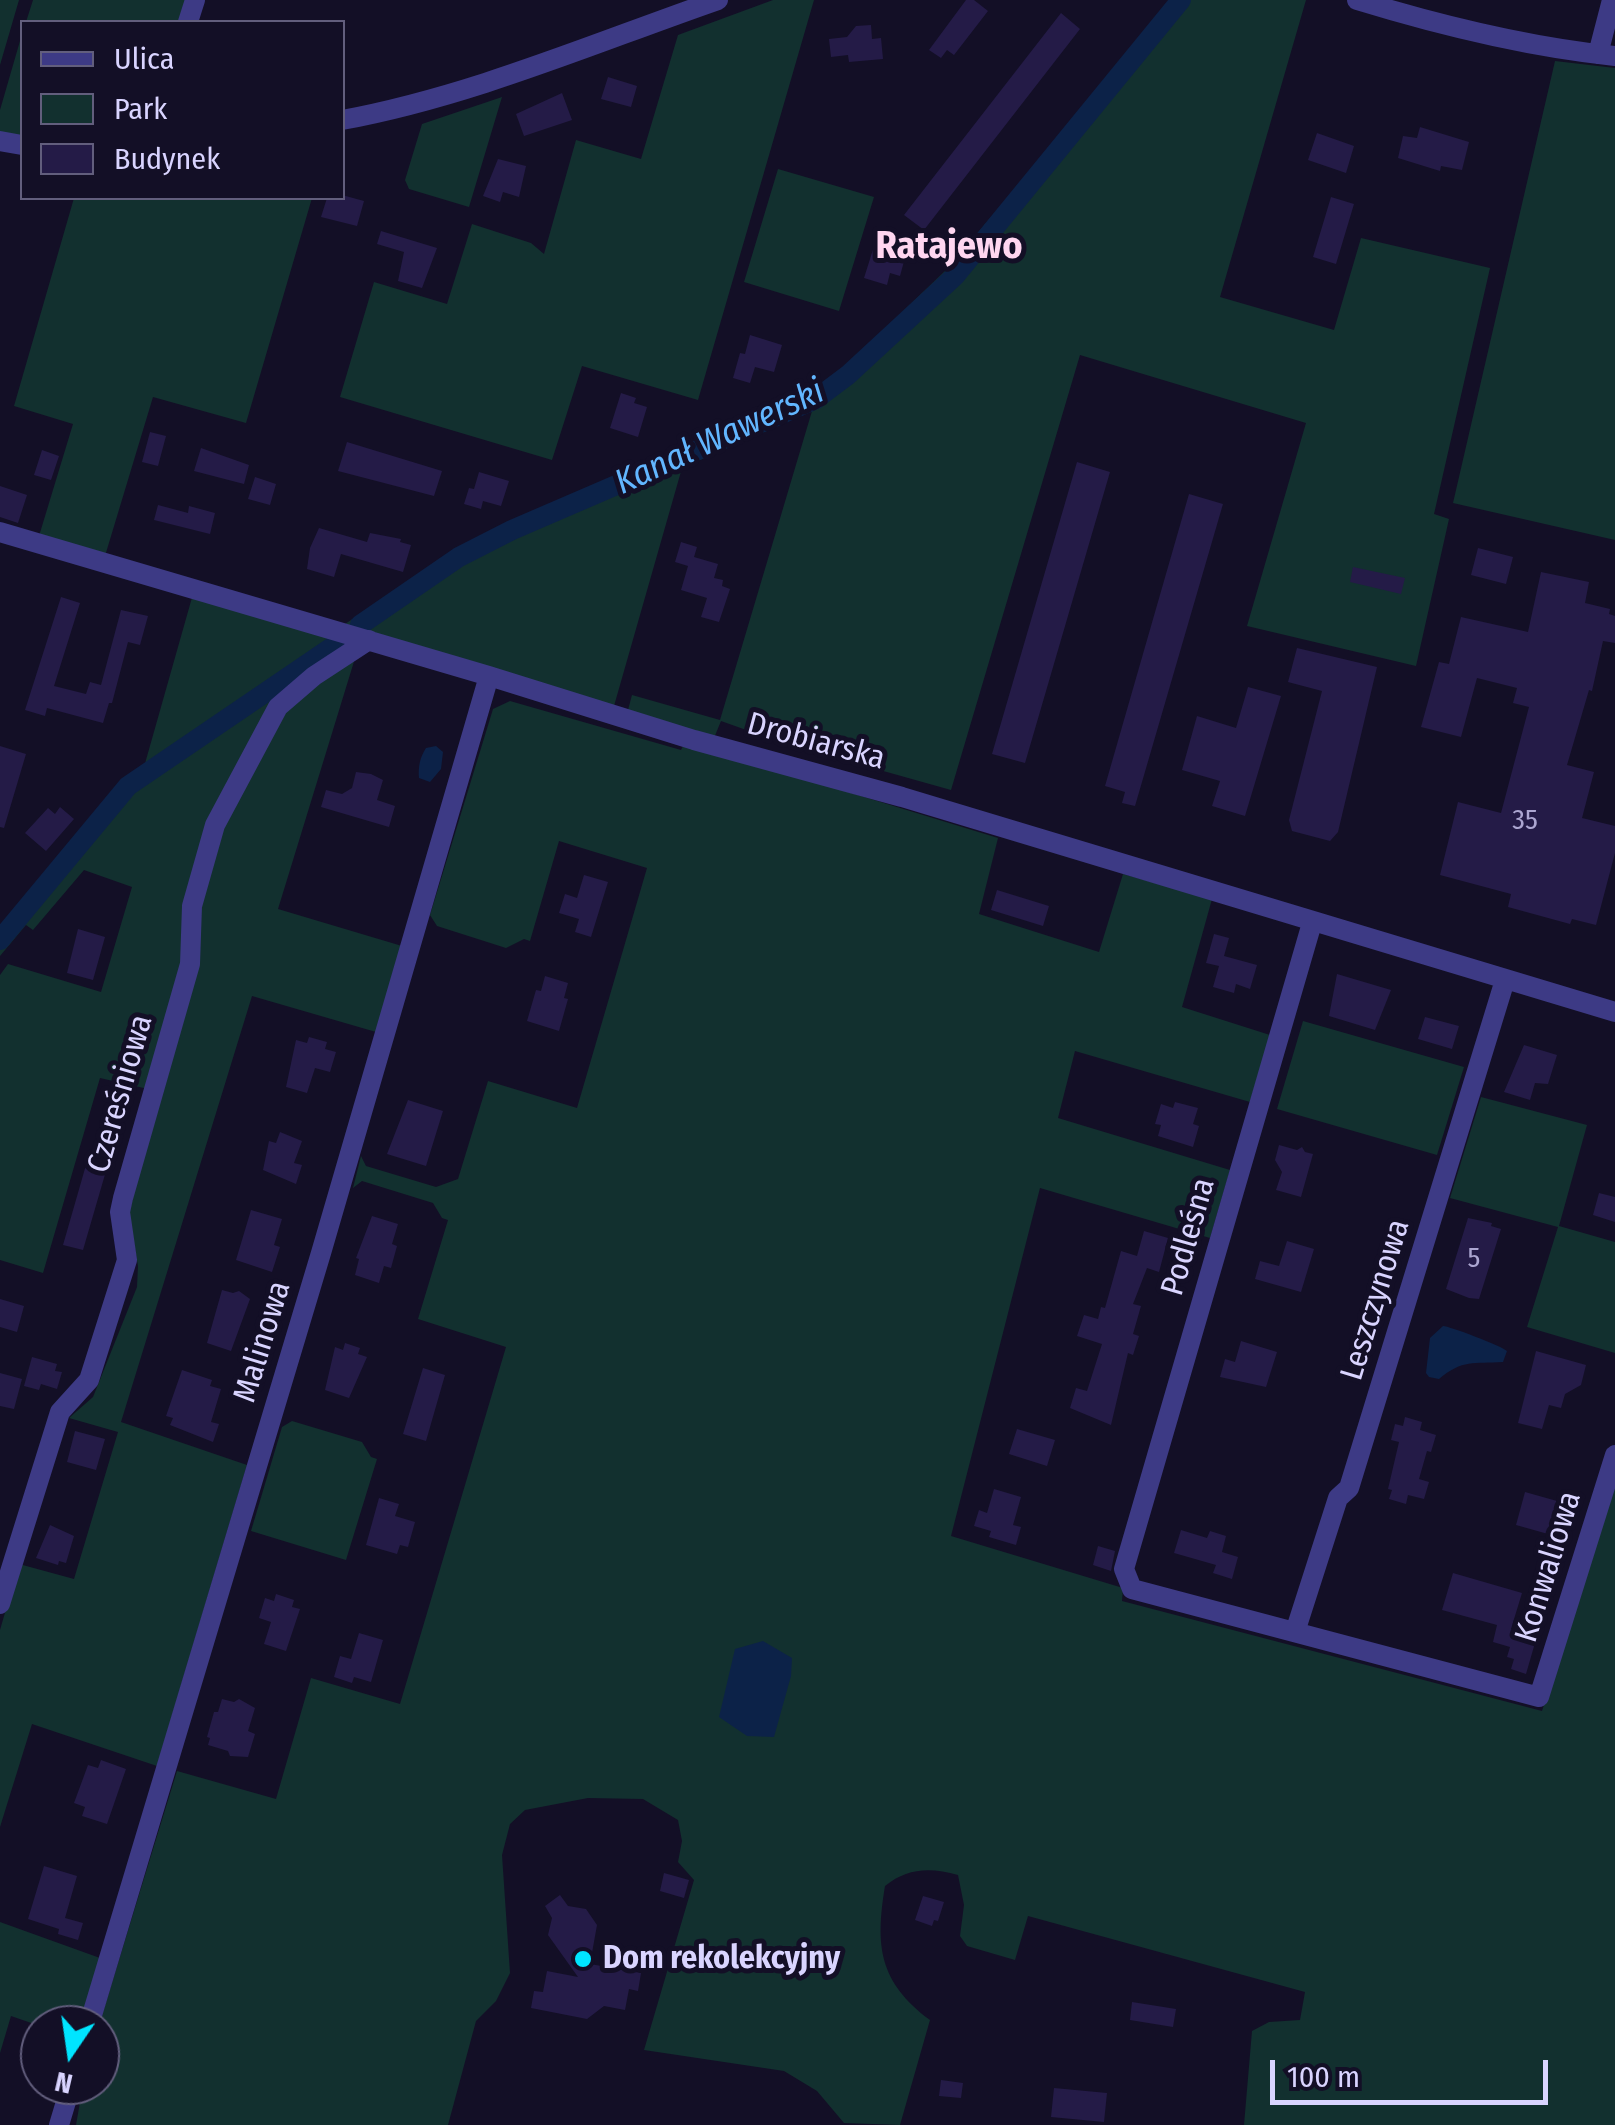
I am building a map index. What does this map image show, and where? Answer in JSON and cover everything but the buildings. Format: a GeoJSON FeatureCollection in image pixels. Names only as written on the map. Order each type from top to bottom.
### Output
{"type":"FeatureCollection","features":[{"type":"Feature","properties":{"kind":"street"},"geometry":{"type":"LineString","coordinates":[[345,119],[398,110],[462,91],[682,6],[718,0]]}},
{"type":"Feature","properties":{"kind":"street"},"geometry":{"type":"LineString","coordinates":[[1357,0],[1427,22],[1549,48],[1607,55],[1612,0]]}},
{"type":"Feature","properties":{"kind":"street","name":"Drobiarska"},"geometry":{"type":"LineString","coordinates":[[0,532],[1615,1012]]}},
{"type":"Feature","properties":{"kind":"street","name":"Czereśniowa"},"geometry":{"type":"LineString","coordinates":[[0,1604],[60,1412],[89,1380],[128,1260],[120,1212],[122,1198],[190,964],[192,906],[215,825],[278,707],[314,676],[369,640]]}},
{"type":"Feature","properties":{"kind":"street","name":"Malinowa"},"geometry":{"type":"LineString","coordinates":[[95,2005],[490,676]]}},
{"type":"Feature","properties":{"kind":"street","name":"Podleśna"},"geometry":{"type":"LineString","coordinates":[[1295,1632],[1132,1589],[1124,1568],[1312,923]]}},
{"type":"Feature","properties":{"kind":"street","name":"Leszczynowa"},"geometry":{"type":"LineString","coordinates":[[1295,1632],[1338,1498],[1349,1488],[1506,980]]}},
{"type":"Feature","properties":{"kind":"street","name":"Konwaliowa"},"geometry":{"type":"LineString","coordinates":[[1295,1632],[1539,1697],[1615,1455]]}},
{"type":"Feature","properties":{"kind":"green space"},"geometry":{"type":"Polygon","coordinates":[[[0,0],[19,0],[0,65],[0,0]]]}},
{"type":"Feature","properties":{"kind":"green space"},"geometry":{"type":"Polygon","coordinates":[[[33,0],[190,0],[185,20],[27,20],[33,0]]]}},
{"type":"Feature","properties":{"kind":"green space"},"geometry":{"type":"Polygon","coordinates":[[[773,0],[814,0],[698,400],[582,366],[552,460],[340,397],[374,282],[447,304],[472,224],[531,243],[544,254],[576,140],[641,159],[678,35],[773,0]]]}},
{"type":"Feature","properties":{"kind":"green space"},"geometry":{"type":"Polygon","coordinates":[[[1174,0],[1306,0],[1220,297],[1334,330],[1361,238],[1490,268],[1434,514],[1449,519],[1416,666],[1247,626],[1306,423],[1080,355],[951,790],[780,742],[721,721],[714,738],[628,710],[632,695],[720,720],[812,411],[682,468],[614,706],[345,624],[465,544],[832,379],[947,269],[1174,0]]]}},
{"type":"Feature","properties":{"kind":"green space"},"geometry":{"type":"Polygon","coordinates":[[[20,41],[20,136],[0,133],[0,110],[20,41]]]}},
{"type":"Feature","properties":{"kind":"green space"},"geometry":{"type":"Polygon","coordinates":[[[1555,61],[1615,68],[1615,540],[1453,503],[1555,61]]]}},
{"type":"Feature","properties":{"kind":"green space"},"geometry":{"type":"Polygon","coordinates":[[[502,97],[469,207],[409,189],[405,180],[422,124],[502,97]]]}},
{"type":"Feature","properties":{"kind":"green space"},"geometry":{"type":"Polygon","coordinates":[[[778,169],[874,197],[839,311],[744,282],[778,169]]]}},
{"type":"Feature","properties":{"kind":"green space"},"geometry":{"type":"Polygon","coordinates":[[[73,200],[311,200],[246,423],[153,397],[105,556],[39,536],[73,424],[14,406],[73,200]]]}},
{"type":"Feature","properties":{"kind":"green space"},"geometry":{"type":"Polygon","coordinates":[[[193,594],[351,644],[271,700],[270,713],[217,805],[185,957],[148,1089],[100,1078],[43,1273],[0,1260],[0,975],[8,964],[101,992],[132,887],[84,870],[33,930],[26,925],[0,956],[0,928],[125,781],[144,767],[193,594]]]}},
{"type":"Feature","properties":{"kind":"green space"},"geometry":{"type":"Polygon","coordinates":[[[356,655],[278,909],[402,946],[376,1032],[252,996],[121,1422],[247,1465],[157,1766],[32,1724],[0,1827],[0,1630],[19,1564],[74,1579],[118,1432],[69,1418],[93,1397],[137,1287],[138,1266],[129,1214],[216,841],[292,701],[356,655]]]}},
{"type":"Feature","properties":{"kind":"green space"},"geometry":{"type":"Polygon","coordinates":[[[510,701],[681,750],[685,742],[998,838],[979,914],[1099,952],[1123,874],[1212,899],[1182,1007],[1270,1035],[1250,1102],[1075,1051],[1058,1118],[1230,1170],[1210,1238],[1040,1188],[951,1536],[1123,1588],[1122,1601],[1542,1711],[1615,1479],[1615,2125],[1244,2125],[1252,2031],[1269,2022],[1300,2020],[1305,1992],[1028,1916],[1015,1960],[967,1946],[960,1936],[964,1905],[958,1875],[928,1870],[910,1872],[885,1886],[882,1907],[881,1945],[891,1977],[913,2006],[930,2020],[900,2125],[844,2123],[817,2091],[784,2071],[644,2050],[694,1880],[678,1862],[682,1841],[678,1820],[643,1799],[588,1798],[525,1810],[510,1824],[502,1855],[510,1973],[496,2001],[476,2021],[448,2125],[76,2125],[80,2105],[120,2105],[120,2005],[105,2005],[177,1771],[276,1799],[311,1678],[400,1704],[506,1347],[418,1319],[448,1220],[442,1218],[433,1203],[362,1181],[353,1188],[361,1156],[366,1166],[436,1187],[458,1179],[488,1081],[577,1108],[647,868],[559,841],[530,941],[524,939],[506,948],[437,926],[430,915],[493,709],[510,701]]]}},
{"type":"Feature","properties":{"kind":"green space"},"geometry":{"type":"Polygon","coordinates":[[[1303,1021],[1464,1067],[1437,1155],[1277,1109],[1303,1021]]]}},
{"type":"Feature","properties":{"kind":"green space"},"geometry":{"type":"Polygon","coordinates":[[[1481,1097],[1587,1125],[1559,1226],[1615,1242],[1615,1353],[1527,1327],[1558,1227],[1450,1198],[1481,1097]]]}},
{"type":"Feature","properties":{"kind":"green space"},"geometry":{"type":"Polygon","coordinates":[[[292,1421],[362,1442],[371,1457],[377,1459],[346,1560],[251,1531],[282,1427],[292,1421]]]}},
{"type":"Feature","properties":{"kind":"green space"},"geometry":{"type":"Polygon","coordinates":[[[0,1922],[100,1958],[86,2005],[20,2005],[20,2019],[11,2016],[0,2053],[0,1922]]]}},
{"type":"Feature","properties":{"kind":"water"},"geometry":{"type":"Polygon","coordinates":[[[436,746],[443,752],[441,769],[430,782],[419,778],[419,766],[426,748],[436,746]]]}},
{"type":"Feature","properties":{"kind":"water"},"geometry":{"type":"Polygon","coordinates":[[[1443,1326],[1503,1348],[1507,1351],[1503,1362],[1469,1364],[1439,1379],[1429,1377],[1426,1373],[1430,1338],[1443,1326]]]}},
{"type":"Feature","properties":{"kind":"water"},"geometry":{"type":"Polygon","coordinates":[[[763,1641],[792,1658],[791,1676],[774,1737],[747,1736],[719,1717],[735,1649],[763,1641]]]}},
{"type":"Feature","properties":{"kind":"waterway","name":"Kanał Wawerski"},"geometry":{"type":"LineString","coordinates":[[360,625],[459,557],[512,530],[816,399],[848,375],[955,276],[1181,0]]}},
{"type":"Feature","properties":{"kind":"waterway","name":"Kanał Wawerski"},"geometry":{"type":"LineString","coordinates":[[0,940],[128,786],[338,643]]}},
{"type":"Feature","properties":{"kind":"place","name":"Dom rekolekcyjny"},"geometry":{"type":"Point","coordinates":[583,1959]}},
{"type":"Feature","properties":{"kind":"district","name":"Ratajewo"},"geometry":{"type":"Point","coordinates":[949,247]}}]}
